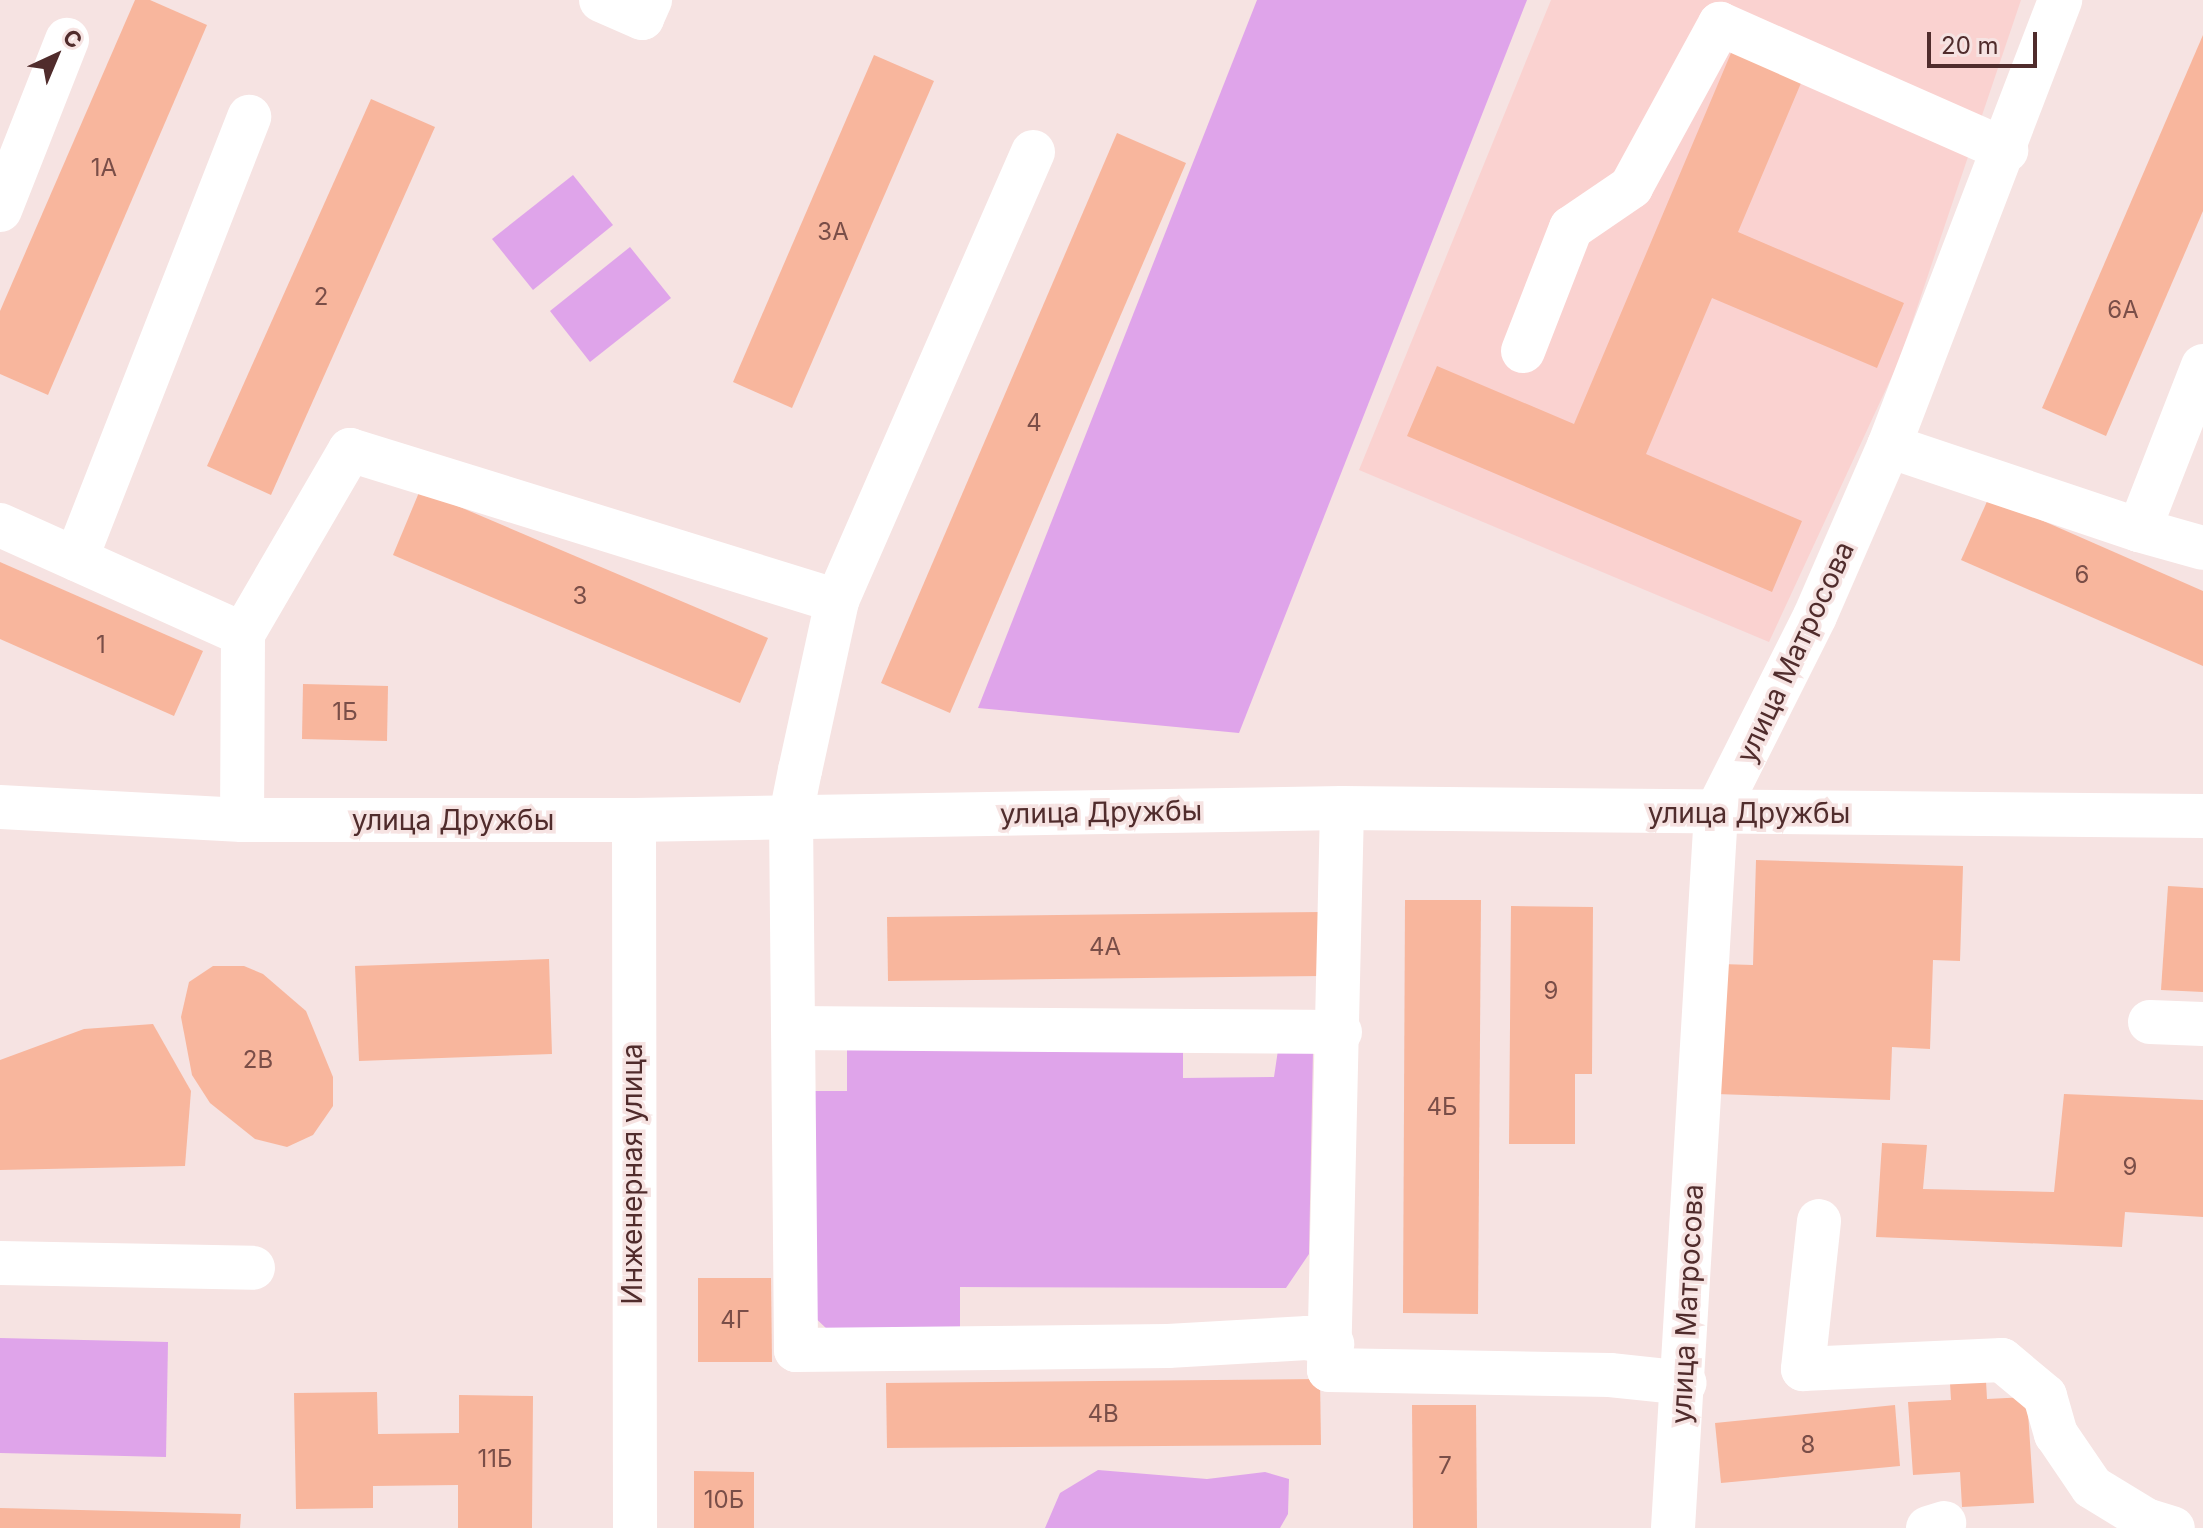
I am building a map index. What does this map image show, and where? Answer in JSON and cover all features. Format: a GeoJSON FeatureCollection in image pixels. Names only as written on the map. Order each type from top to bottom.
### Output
{"type":"FeatureCollection","features":[{"type":"Feature","properties":{"kind":"street"},"geometry":{"type":"LineString","coordinates":[[601,0],[642,18],[650,0]]}},
{"type":"Feature","properties":{"kind":"street","name":"улица Матросова"},"geometry":{"type":"LineString","coordinates":[[1673,1528],[1685,1383],[1716,813],[1815,616],[1889,446],[2006,150],[2060,0]]}},
{"type":"Feature","properties":{"kind":"street"},"geometry":{"type":"LineString","coordinates":[[1523,351],[1571,228],[1631,187],[1720,24],[2006,150]]}},
{"type":"Feature","properties":{"kind":"street"},"geometry":{"type":"LineString","coordinates":[[0,210],[67,40]]}},
{"type":"Feature","properties":{"kind":"street"},"geometry":{"type":"LineString","coordinates":[[76,559],[249,117]]}},
{"type":"Feature","properties":{"kind":"street"},"geometry":{"type":"LineString","coordinates":[[1033,152],[837,601],[791,815],[796,1350],[1152,1347],[1307,1338],[1332,1344]]}},
{"type":"Feature","properties":{"kind":"street"},"geometry":{"type":"LineString","coordinates":[[2139,530],[2203,366]]}},
{"type":"Feature","properties":{"kind":"street"},"geometry":{"type":"LineString","coordinates":[[1889,446],[2139,530],[2203,548]]}},
{"type":"Feature","properties":{"kind":"street"},"geometry":{"type":"LineString","coordinates":[[242,820],[243,634],[350,450],[837,601]]}},
{"type":"Feature","properties":{"kind":"street"},"geometry":{"type":"LineString","coordinates":[[0,525],[243,634]]}},
{"type":"Feature","properties":{"kind":"street","name":"улица Дружбы"},"geometry":{"type":"LineString","coordinates":[[0,807],[242,820],[634,820],[1342,808],[2203,816]]}},
{"type":"Feature","properties":{"kind":"street"},"geometry":{"type":"LineString","coordinates":[[1342,808],[1340,1032],[1329,1370],[1610,1375],[1685,1383]]}},
{"type":"Feature","properties":{"kind":"street","name":"Инженерная улица"},"geometry":{"type":"LineString","coordinates":[[634,820],[635,1526]]}},
{"type":"Feature","properties":{"kind":"street"},"geometry":{"type":"LineString","coordinates":[[2150,1022],[2203,1024]]}},
{"type":"Feature","properties":{"kind":"street"},"geometry":{"type":"LineString","coordinates":[[793,1028],[1340,1032]]}},
{"type":"Feature","properties":{"kind":"street"},"geometry":{"type":"LineString","coordinates":[[1819,1221],[1803,1369],[2002,1360],[2045,1396],[2056,1434],[2092,1487],[2146,1520],[2173,1528]]}},
{"type":"Feature","properties":{"kind":"street"},"geometry":{"type":"LineString","coordinates":[[0,1263],[253,1268]]}},
{"type":"Feature","properties":{"kind":"shaded area"},"geometry":{"type":"Polygon","coordinates":[[[1257,0],[1527,0],[1239,733],[978,708],[1257,0]]]}},
{"type":"Feature","properties":{"kind":"shaded area"},"geometry":{"type":"Polygon","coordinates":[[[1551,0],[2021,0],[1899,361],[1769,642],[1359,470],[1551,0]]]}},
{"type":"Feature","properties":{"kind":"shaded area"},"geometry":{"type":"Polygon","coordinates":[[[573,175],[613,225],[533,290],[492,239],[573,175]]]}},
{"type":"Feature","properties":{"kind":"shaded area"},"geometry":{"type":"Polygon","coordinates":[[[630,247],[671,298],[590,362],[550,311],[630,247]]]}},
{"type":"Feature","properties":{"kind":"shaded area"},"geometry":{"type":"Polygon","coordinates":[[[1183,1038],[1183,1078],[1274,1077],[1278,1050],[1313,1050],[1309,1254],[1286,1288],[960,1287],[960,1333],[828,1330],[808,1311],[807,1091],[847,1091],[847,1041],[1183,1038]]]}},
{"type":"Feature","properties":{"kind":"shaded area"},"geometry":{"type":"Polygon","coordinates":[[[0,1338],[168,1342],[166,1457],[0,1453],[0,1338]]]}},
{"type":"Feature","properties":{"kind":"shaded area"},"geometry":{"type":"Polygon","coordinates":[[[1098,1470],[1207,1479],[1265,1472],[1289,1479],[1288,1514],[1280,1528],[1045,1528],[1060,1493],[1098,1470]]]}},
{"type":"Feature","properties":{"kind":"building"},"geometry":{"type":"Polygon","coordinates":[[[135,0],[150,0],[207,25],[48,395],[0,374],[0,311],[135,0]]]}},
{"type":"Feature","properties":{"kind":"building"},"geometry":{"type":"Polygon","coordinates":[[[2203,35],[2203,211],[2106,436],[2042,408],[2203,35]]]}},
{"type":"Feature","properties":{"kind":"building"},"geometry":{"type":"Polygon","coordinates":[[[1734,46],[1804,76],[1738,232],[1904,303],[1877,368],[1712,298],[1646,454],[1802,521],[1772,592],[1407,436],[1437,366],[1574,424],[1734,46]]]}},
{"type":"Feature","properties":{"kind":"building"},"geometry":{"type":"Polygon","coordinates":[[[874,55],[934,81],[792,408],[733,382],[874,55]]]}},
{"type":"Feature","properties":{"kind":"building"},"geometry":{"type":"Polygon","coordinates":[[[371,99],[435,127],[271,495],[207,466],[371,99]]]}},
{"type":"Feature","properties":{"kind":"building"},"geometry":{"type":"Polygon","coordinates":[[[1117,133],[1186,163],[950,713],[881,683],[1117,133]]]}},
{"type":"Feature","properties":{"kind":"building"},"geometry":{"type":"Polygon","coordinates":[[[420,490],[768,638],[740,703],[393,555],[420,490]]]}},
{"type":"Feature","properties":{"kind":"building"},"geometry":{"type":"Polygon","coordinates":[[[1989,497],[2203,591],[2203,666],[1961,560],[1989,497]]]}},
{"type":"Feature","properties":{"kind":"building"},"geometry":{"type":"Polygon","coordinates":[[[0,562],[203,651],[174,716],[0,639],[0,562]]]}},
{"type":"Feature","properties":{"kind":"building"},"geometry":{"type":"Polygon","coordinates":[[[303,684],[388,686],[387,741],[302,739],[303,684]]]}},
{"type":"Feature","properties":{"kind":"building"},"geometry":{"type":"Polygon","coordinates":[[[1756,860],[1963,866],[1960,961],[1933,960],[1930,1049],[1892,1047],[1890,1100],[1717,1094],[1721,964],[1753,965],[1756,860]]]}},
{"type":"Feature","properties":{"kind":"building"},"geometry":{"type":"Polygon","coordinates":[[[2168,886],[2203,888],[2203,992],[2161,990],[2168,886]]]}},
{"type":"Feature","properties":{"kind":"building"},"geometry":{"type":"Polygon","coordinates":[[[1405,900],[1481,900],[1478,1314],[1403,1313],[1405,900]]]}},
{"type":"Feature","properties":{"kind":"building"},"geometry":{"type":"Polygon","coordinates":[[[1511,906],[1593,907],[1592,1074],[1575,1074],[1575,1144],[1509,1144],[1511,906]]]}},
{"type":"Feature","properties":{"kind":"building"},"geometry":{"type":"Polygon","coordinates":[[[1323,912],[1323,976],[888,981],[887,917],[1323,912]]]}},
{"type":"Feature","properties":{"kind":"building"},"geometry":{"type":"Polygon","coordinates":[[[549,959],[552,1054],[359,1061],[355,966],[549,959]]]}},
{"type":"Feature","properties":{"kind":"building"},"geometry":{"type":"Polygon","coordinates":[[[213,966],[244,966],[263,974],[306,1011],[333,1077],[333,1106],[313,1135],[287,1147],[255,1139],[210,1103],[192,1075],[181,1017],[189,982],[213,966]]]}},
{"type":"Feature","properties":{"kind":"building"},"geometry":{"type":"Polygon","coordinates":[[[153,1024],[191,1091],[185,1166],[0,1170],[0,1060],[84,1029],[153,1024]]]}},
{"type":"Feature","properties":{"kind":"building"},"geometry":{"type":"Polygon","coordinates":[[[2064,1094],[2203,1100],[2203,1217],[2125,1212],[2122,1247],[1876,1237],[1882,1143],[1927,1145],[1923,1189],[2054,1192],[2064,1094]]]}},
{"type":"Feature","properties":{"kind":"building"},"geometry":{"type":"Polygon","coordinates":[[[698,1278],[771,1278],[772,1362],[698,1362],[698,1278]]]}},
{"type":"Feature","properties":{"kind":"building"},"geometry":{"type":"Polygon","coordinates":[[[1320,1379],[1321,1445],[887,1448],[886,1383],[1320,1379]]]}},
{"type":"Feature","properties":{"kind":"building"},"geometry":{"type":"Polygon","coordinates":[[[1986,1381],[1987,1399],[2027,1397],[2034,1503],[1962,1507],[1960,1472],[1913,1475],[1908,1402],[1951,1400],[1950,1383],[1986,1381]]]}},
{"type":"Feature","properties":{"kind":"building"},"geometry":{"type":"Polygon","coordinates":[[[377,1392],[378,1434],[459,1433],[459,1395],[533,1396],[532,1528],[458,1528],[458,1485],[373,1486],[373,1508],[296,1509],[294,1393],[377,1392]]]}},
{"type":"Feature","properties":{"kind":"building"},"geometry":{"type":"Polygon","coordinates":[[[1412,1405],[1476,1405],[1477,1528],[1413,1528],[1412,1405]]]}},
{"type":"Feature","properties":{"kind":"building"},"geometry":{"type":"Polygon","coordinates":[[[1895,1405],[1900,1466],[1721,1483],[1715,1423],[1895,1405]]]}},
{"type":"Feature","properties":{"kind":"building"},"geometry":{"type":"Polygon","coordinates":[[[694,1471],[754,1472],[754,1528],[694,1528],[694,1471]]]}},
{"type":"Feature","properties":{"kind":"building"},"geometry":{"type":"Polygon","coordinates":[[[0,1508],[241,1514],[240,1528],[0,1528],[0,1508]]]}}]}
